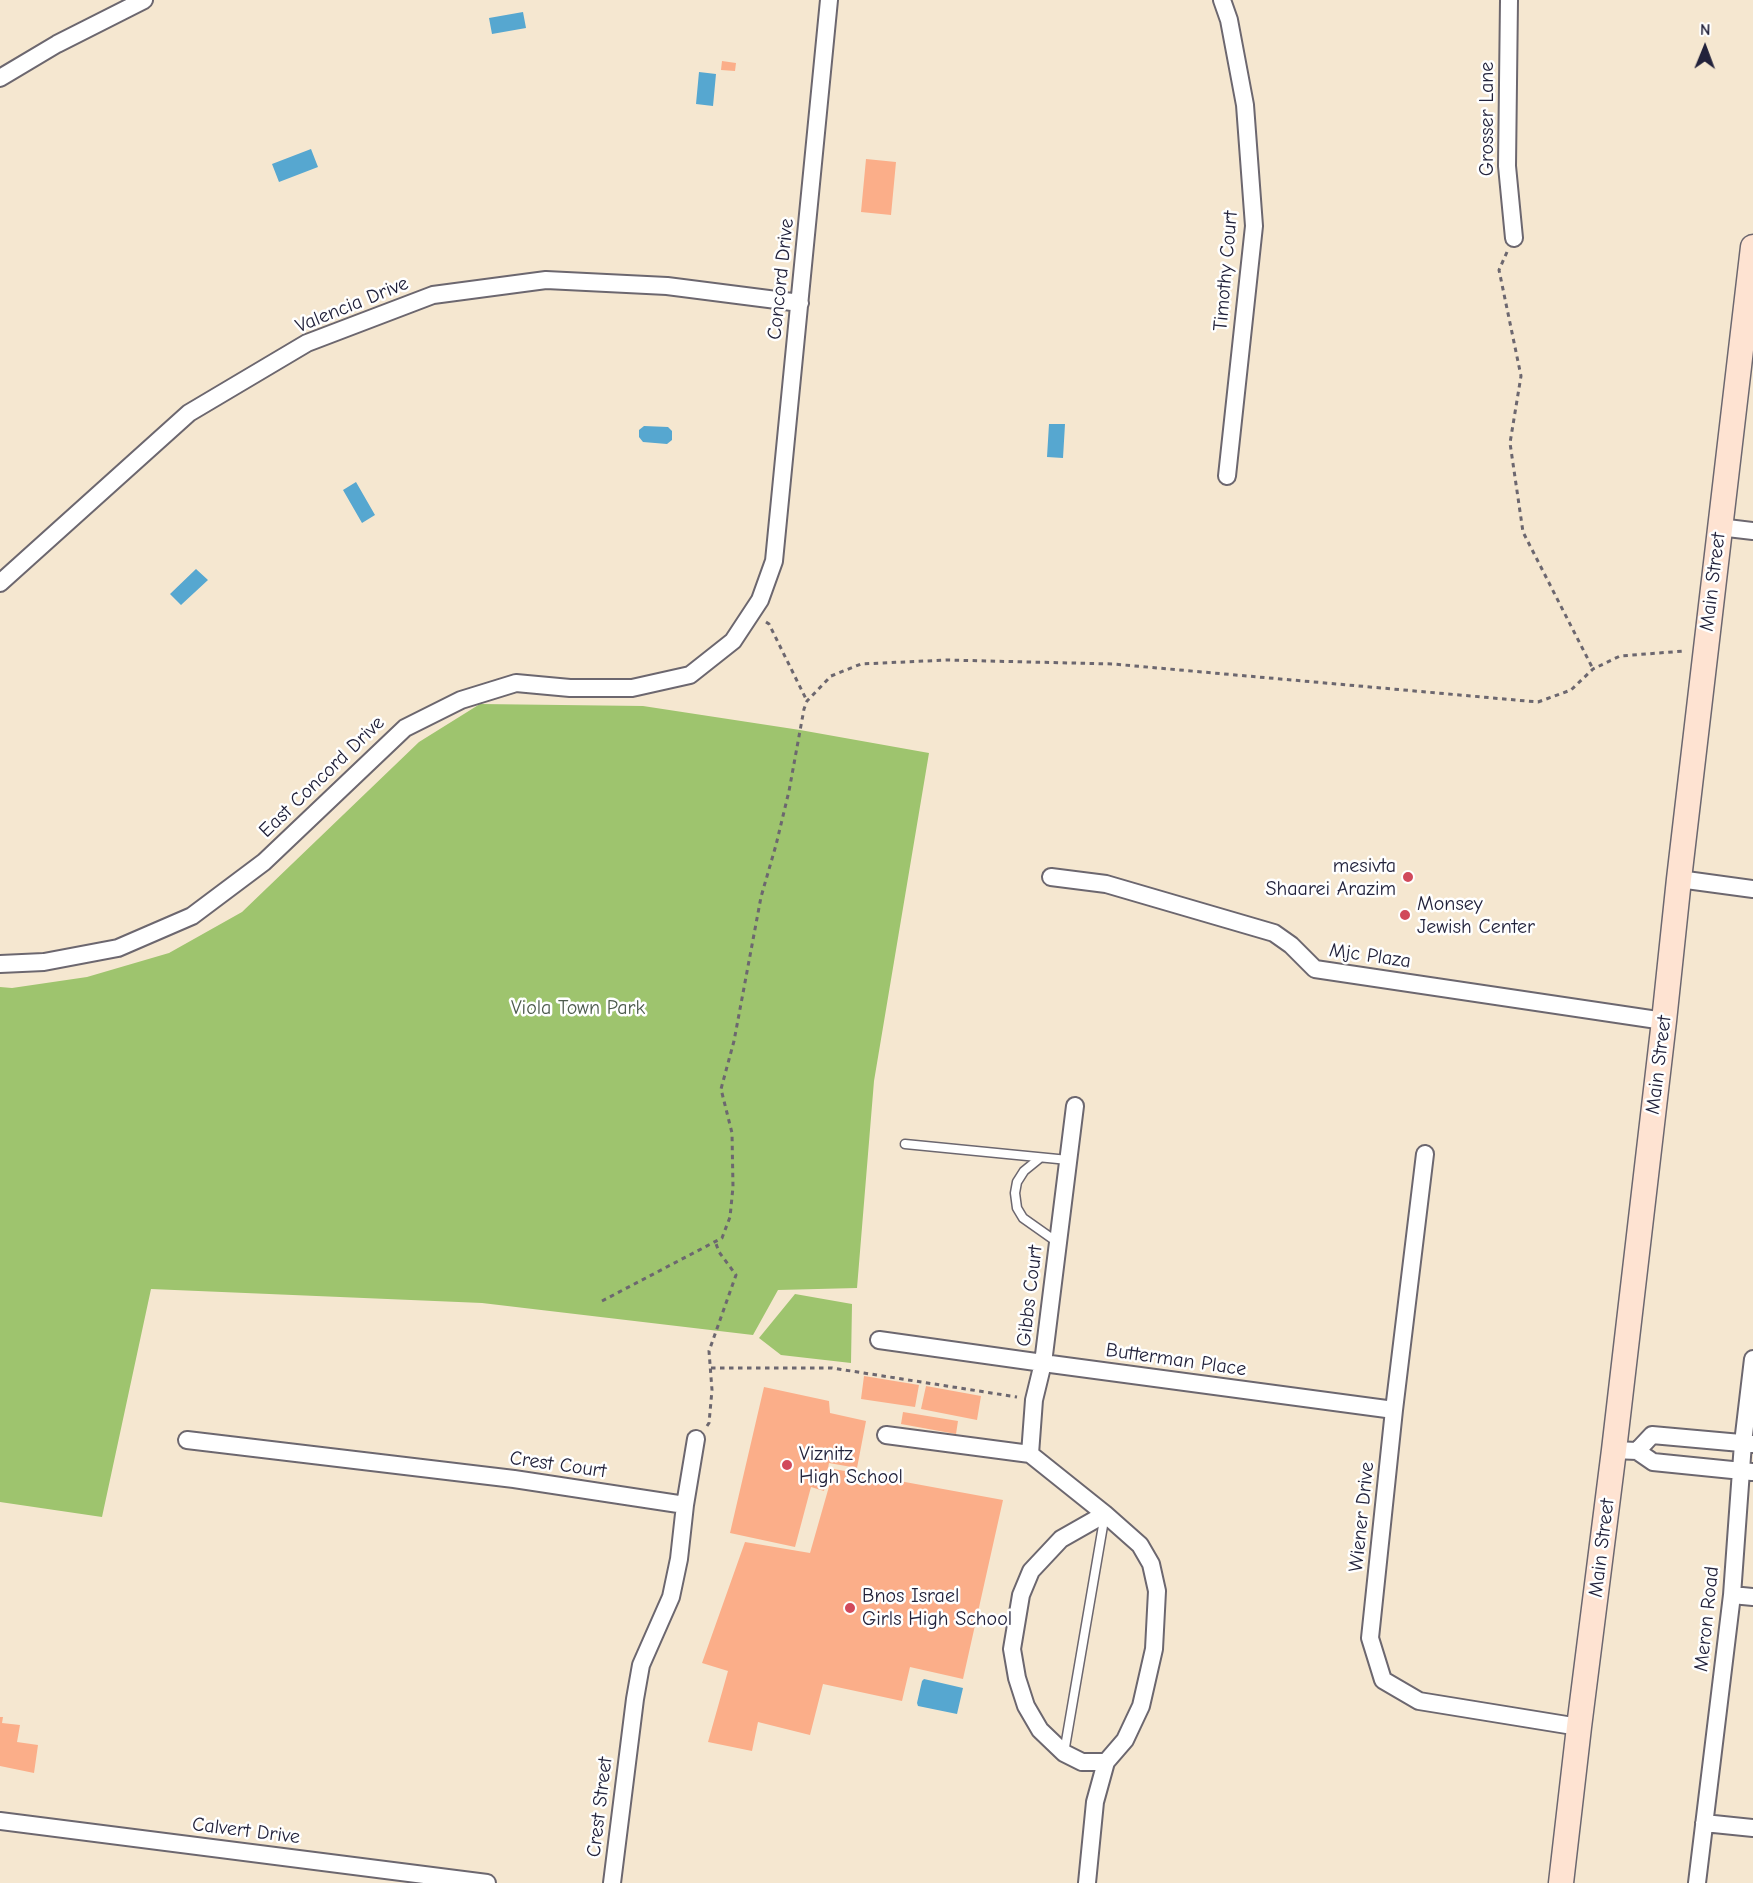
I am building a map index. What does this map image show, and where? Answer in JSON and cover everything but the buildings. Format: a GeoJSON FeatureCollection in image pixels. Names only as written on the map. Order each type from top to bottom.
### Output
{"type":"FeatureCollection","features":[{"type":"Feature","properties":{"kind":"main road","name":"Main Street"},"geometry":{"type":"LineString","coordinates":[[1561,1883],[1579,1727],[1626,1451],[1664,1021],[1753,247]]}},
{"type":"Feature","properties":{"kind":"street"},"geometry":{"type":"LineString","coordinates":[[0,78],[57,44],[144,0]]}},
{"type":"Feature","properties":{"kind":"street","name":"Concord Drive"},"geometry":{"type":"LineString","coordinates":[[774,561],[829,0]]}},
{"type":"Feature","properties":{"kind":"street","name":"Timothy Court"},"geometry":{"type":"LineString","coordinates":[[1222,0],[1229,20],[1245,105],[1254,226],[1227,476]]}},
{"type":"Feature","properties":{"kind":"street","name":"Grosser Lane"},"geometry":{"type":"LineString","coordinates":[[1509,0],[1507,166],[1514,238]]}},
{"type":"Feature","properties":{"kind":"street","name":"Valencia Drive"},"geometry":{"type":"LineString","coordinates":[[0,583],[189,413],[306,343],[433,295],[546,280],[666,286],[800,303]]}},
{"type":"Feature","properties":{"kind":"street"},"geometry":{"type":"LineString","coordinates":[[1719,527],[1753,531]]}},
{"type":"Feature","properties":{"kind":"street","name":"East Concord Drive"},"geometry":{"type":"LineString","coordinates":[[0,964],[44,962],[118,948],[192,916],[264,862],[405,728],[461,700],[516,682],[570,688],[632,688],[690,675],[733,641],[760,600],[774,561]]}},
{"type":"Feature","properties":{"kind":"street","name":"Mjc Plaza"},"geometry":{"type":"LineString","coordinates":[[1052,877],[1106,884],[1274,933],[1291,945],[1315,969],[1664,1021]]}},
{"type":"Feature","properties":{"kind":"street"},"geometry":{"type":"LineString","coordinates":[[1679,879],[1753,889]]}},
{"type":"Feature","properties":{"kind":"street","name":"Gibbs Court"},"geometry":{"type":"LineString","coordinates":[[879,1340],[1042,1363],[1075,1106]]}},
{"type":"Feature","properties":{"kind":"street","name":"Wiener Drive"},"geometry":{"type":"LineString","coordinates":[[1425,1154],[1394,1410],[1370,1638],[1383,1680],[1419,1701],[1579,1727]]}},
{"type":"Feature","properties":{"kind":"street","name":"Meron Road"},"geometry":{"type":"LineString","coordinates":[[1697,1883],[1748,1472],[1753,1359]]}},
{"type":"Feature","properties":{"kind":"street"},"geometry":{"type":"LineString","coordinates":[[1030,1454],[1034,1400],[1042,1363]]}},
{"type":"Feature","properties":{"kind":"street","name":"Butterman Place"},"geometry":{"type":"LineString","coordinates":[[1042,1363],[1394,1410]]}},
{"type":"Feature","properties":{"kind":"street"},"geometry":{"type":"LineString","coordinates":[[1626,1451],[1652,1435],[1748,1444]]}},
{"type":"Feature","properties":{"kind":"street"},"geometry":{"type":"LineString","coordinates":[[886,1436],[1030,1454],[1140,1545],[1151,1564],[1157,1591],[1154,1649],[1141,1706],[1125,1740],[1106,1762],[1095,1802],[1087,1883]]}},
{"type":"Feature","properties":{"kind":"street"},"geometry":{"type":"LineString","coordinates":[[685,1504],[696,1439]]}},
{"type":"Feature","properties":{"kind":"street","name":"Crest Court"},"geometry":{"type":"LineString","coordinates":[[187,1440],[514,1479],[685,1504]]}},
{"type":"Feature","properties":{"kind":"street"},"geometry":{"type":"LineString","coordinates":[[1626,1451],[1653,1462],[1748,1472]]}},
{"type":"Feature","properties":{"kind":"street","name":"Crest Street"},"geometry":{"type":"LineString","coordinates":[[612,1883],[640,1665],[671,1597],[679,1559],[685,1504]]}},
{"type":"Feature","properties":{"kind":"street"},"geometry":{"type":"LineString","coordinates":[[1105,1514],[1061,1539],[1031,1571],[1021,1595],[1012,1649],[1017,1678],[1026,1706],[1040,1730],[1064,1753],[1082,1762],[1106,1762]]}},
{"type":"Feature","properties":{"kind":"street"},"geometry":{"type":"LineString","coordinates":[[1732,1595],[1753,1597]]}},
{"type":"Feature","properties":{"kind":"street","name":"Calvert Drive"},"geometry":{"type":"LineString","coordinates":[[0,1821],[478,1882]]}},
{"type":"Feature","properties":{"kind":"street"},"geometry":{"type":"LineString","coordinates":[[1704,1823],[1753,1828]]}},
{"type":"Feature","properties":{"kind":"lane"},"geometry":{"type":"LineString","coordinates":[[906,1144],[1068,1160]]}},
{"type":"Feature","properties":{"kind":"lane"},"geometry":{"type":"LineString","coordinates":[[1040,1158],[1024,1171],[1017,1182],[1015,1193],[1017,1208],[1023,1218],[1058,1242]]}},
{"type":"Feature","properties":{"kind":"lane"},"geometry":{"type":"LineString","coordinates":[[1064,1753],[1105,1514]]}},
{"type":"Feature","properties":{"kind":"path"},"geometry":{"type":"LineString","coordinates":[[1514,238],[1499,270],[1521,376],[1510,443],[1523,532],[1593,669]]}},
{"type":"Feature","properties":{"kind":"path"},"geometry":{"type":"LineString","coordinates":[[752,613],[769,624],[807,701]]}},
{"type":"Feature","properties":{"kind":"path"},"geometry":{"type":"LineString","coordinates":[[602,1301],[722,1238],[730,1217],[733,1187],[732,1133],[721,1089],[734,1041],[761,897],[789,791],[804,709],[807,701],[831,676],[861,664],[947,660],[1113,664],[1538,702],[1571,690],[1593,669],[1620,656],[1687,651]]}},
{"type":"Feature","properties":{"kind":"path"},"geometry":{"type":"LineString","coordinates":[[696,1439],[709,1423],[712,1390],[709,1351],[736,1275],[719,1252],[715,1242]]}},
{"type":"Feature","properties":{"kind":"path"},"geometry":{"type":"LineString","coordinates":[[711,1368],[832,1368],[1034,1400]]}},
{"type":"Feature","properties":{"kind":"green space","name":"Viola Town Park"},"geometry":{"type":"Polygon","coordinates":[[[480,704],[643,706],[929,753],[874,1081],[857,1288],[778,1290],[753,1335],[482,1303],[151,1289],[102,1517],[0,1502],[0,987],[12,988],[87,977],[169,953],[242,912],[419,742],[480,704]]]}},
{"type":"Feature","properties":{"kind":"green space"},"geometry":{"type":"Polygon","coordinates":[[[795,1294],[852,1304],[851,1363],[781,1355],[759,1338],[795,1294]]]}},
{"type":"Feature","properties":{"kind":"water"},"geometry":{"type":"Polygon","coordinates":[[[523,12],[526,28],[492,34],[489,18],[523,12]]]}},
{"type":"Feature","properties":{"kind":"water"},"geometry":{"type":"Polygon","coordinates":[[[699,72],[716,74],[713,106],[696,104],[699,72]]]}},
{"type":"Feature","properties":{"kind":"water"},"geometry":{"type":"Polygon","coordinates":[[[311,149],[318,167],[279,182],[272,164],[311,149]]]}},
{"type":"Feature","properties":{"kind":"water"},"geometry":{"type":"Polygon","coordinates":[[[1049,424],[1065,424],[1063,458],[1047,457],[1049,424]]]}},
{"type":"Feature","properties":{"kind":"water"},"geometry":{"type":"Polygon","coordinates":[[[644,426],[668,427],[672,431],[672,440],[667,444],[643,442],[639,437],[639,430],[644,426]]]}},
{"type":"Feature","properties":{"kind":"water"},"geometry":{"type":"Polygon","coordinates":[[[356,482],[375,515],[362,523],[343,490],[356,482]]]}},
{"type":"Feature","properties":{"kind":"water"},"geometry":{"type":"Polygon","coordinates":[[[196,569],[208,580],[181,605],[170,594],[196,569]]]}},
{"type":"Feature","properties":{"kind":"water"},"geometry":{"type":"Polygon","coordinates":[[[924,1679],[963,1688],[957,1714],[918,1706],[924,1679]]]}},
{"type":"Feature","properties":{"kind":"place","name":"mesivta Shaarei Arazim"},"geometry":{"type":"Point","coordinates":[1408,877]}},
{"type":"Feature","properties":{"kind":"place","name":"Monsey Jewish Center"},"geometry":{"type":"Point","coordinates":[1405,915]}},
{"type":"Feature","properties":{"kind":"place","name":"Viznitz High School"},"geometry":{"type":"Point","coordinates":[787,1465]}},
{"type":"Feature","properties":{"kind":"place","name":"Bnos Israel Girls High School"},"geometry":{"type":"Point","coordinates":[850,1608]}}]}
